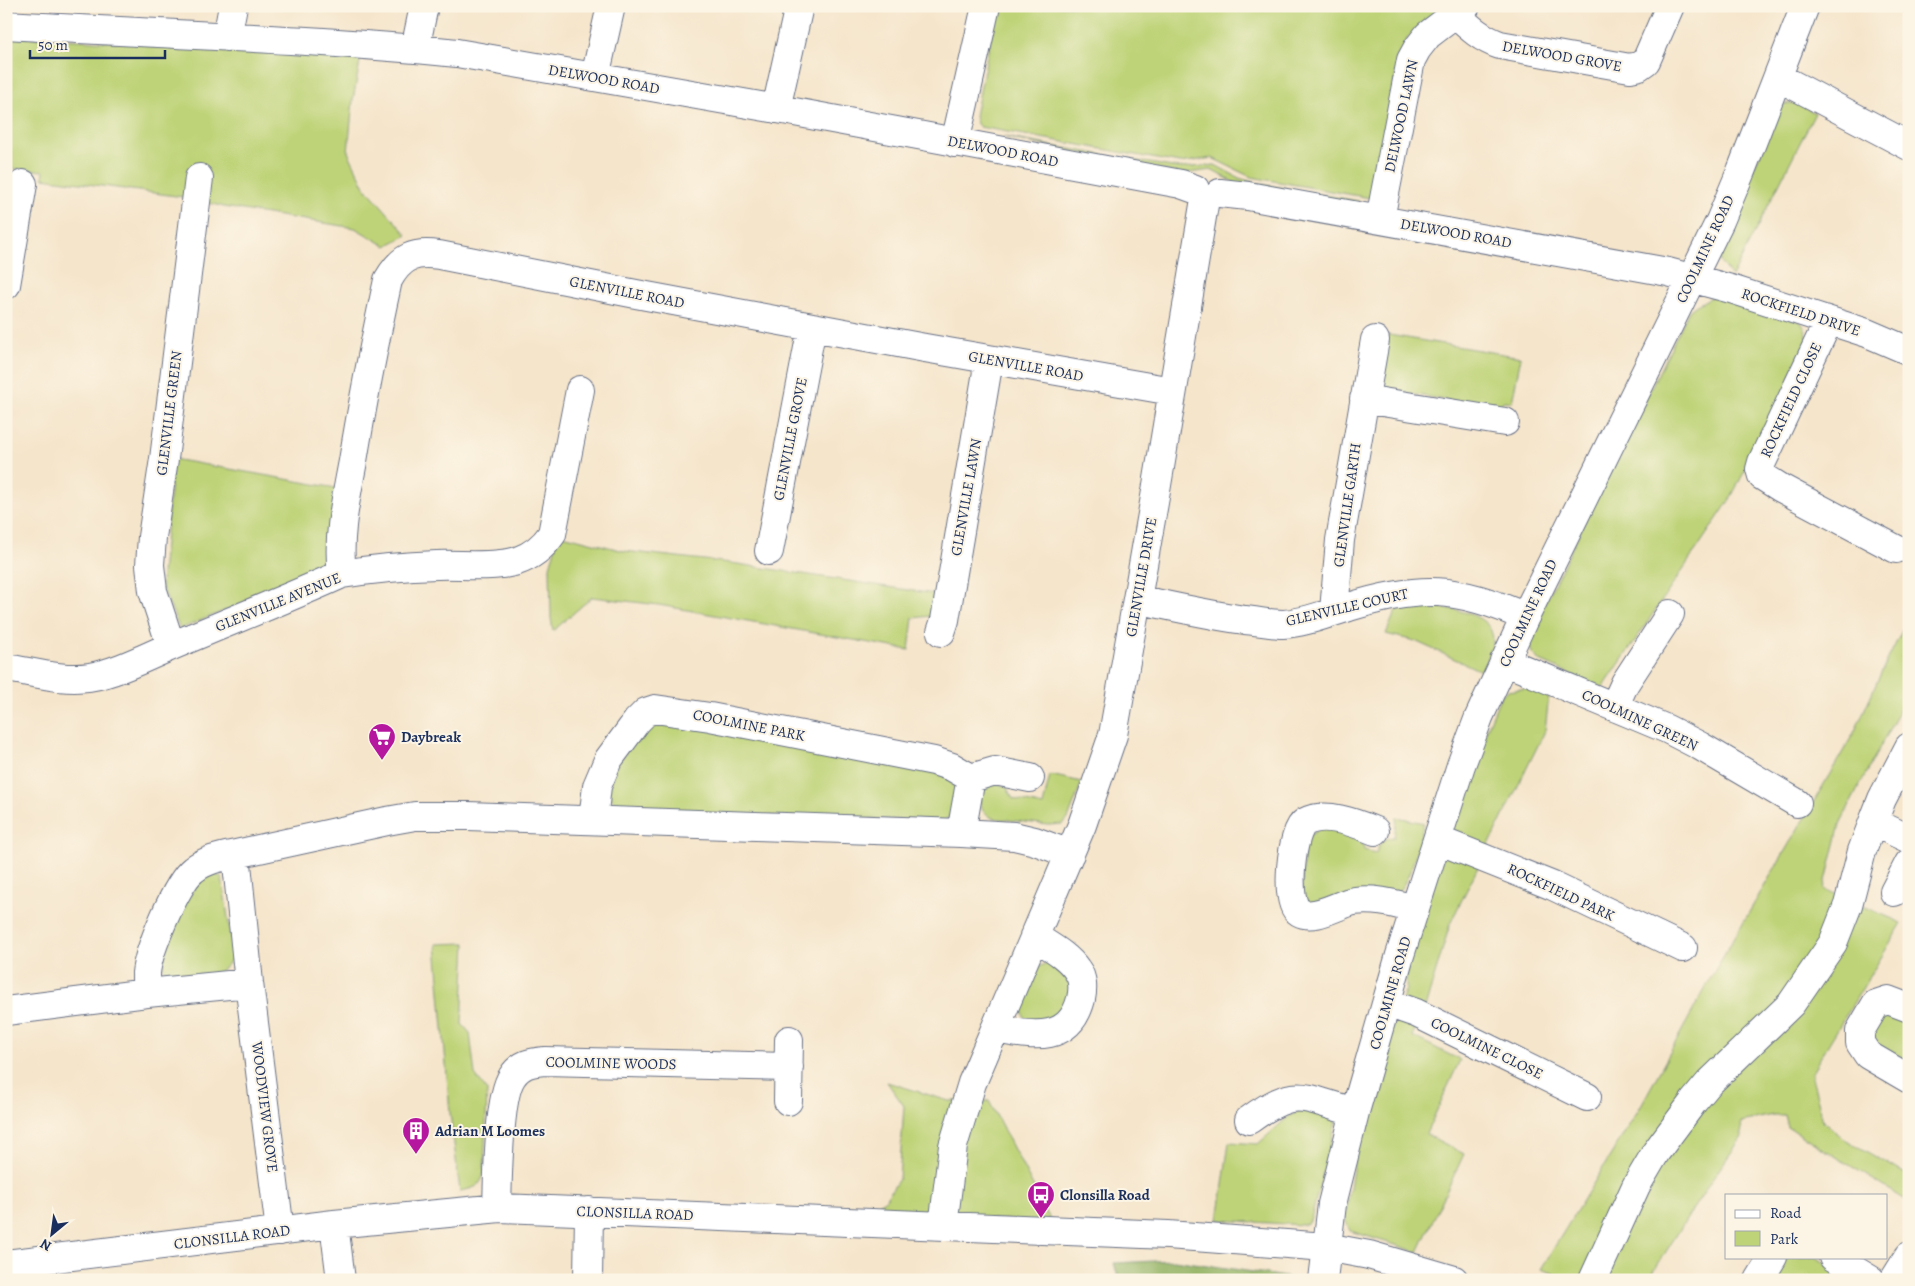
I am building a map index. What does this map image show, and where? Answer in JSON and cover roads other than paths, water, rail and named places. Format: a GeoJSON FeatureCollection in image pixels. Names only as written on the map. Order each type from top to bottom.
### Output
{"type":"FeatureCollection","features":[{"type":"Feature","properties":{"kind":"street"},"geometry":{"type":"LineString","coordinates":[[227,37],[233,6]]}},
{"type":"Feature","properties":{"kind":"street"},"geometry":{"type":"LineString","coordinates":[[415,48],[424,6]]}},
{"type":"Feature","properties":{"kind":"street"},"geometry":{"type":"LineString","coordinates":[[595,77],[611,6]]}},
{"type":"Feature","properties":{"kind":"street"},"geometry":{"type":"LineString","coordinates":[[776,109],[799,6]]}},
{"type":"Feature","properties":{"kind":"street"},"geometry":{"type":"LineString","coordinates":[[955,143],[986,6]]}},
{"type":"Feature","properties":{"kind":"street","name":"DELWOOD GROVE"},"geometry":{"type":"LineString","coordinates":[[1461,11],[1470,28],[1487,41],[1500,46],[1630,68],[1639,66],[1646,61],[1670,6]]}},
{"type":"Feature","properties":{"kind":"street","name":"COOLMINE ROAD"},"geometry":{"type":"LineString","coordinates":[[1323,1280],[1332,1203],[1355,1112],[1415,909],[1461,765],[1479,717],[1525,617],[1692,278],[1738,179],[1805,6]]}},
{"type":"Feature","properties":{"kind":"street","name":"DELWOOD LAWN"},"geometry":{"type":"LineString","coordinates":[[1380,220],[1411,60],[1428,35],[1461,11]]}},
{"type":"Feature","properties":{"kind":"street","name":"DELWOOD ROAD"},"geometry":{"type":"LineString","coordinates":[[13,19],[227,37],[415,48],[470,55],[1181,184],[1206,195],[1242,195],[1652,269],[1692,278]]}},
{"type":"Feature","properties":{"kind":"street"},"geometry":{"type":"LineString","coordinates":[[1778,77],[1909,146]]}},
{"type":"Feature","properties":{"kind":"street","name":"GLENVILLE GREEN"},"geometry":{"type":"LineString","coordinates":[[171,646],[153,591],[150,565],[152,537],[163,466],[199,178]]}},
{"type":"Feature","properties":{"kind":"street"},"geometry":{"type":"LineString","coordinates":[[6,285],[23,184]]}},
{"type":"Feature","properties":{"kind":"street","name":"GLENVILLE DRIVE"},"geometry":{"type":"LineString","coordinates":[[943,1226],[948,1179],[958,1126],[972,1083],[1088,810],[1113,734],[1206,195]]}},
{"type":"Feature","properties":{"kind":"street","name":"GLENVILLE ROAD"},"geometry":{"type":"LineString","coordinates":[[342,574],[339,555],[340,534],[357,433],[388,280],[393,270],[414,255],[424,253],[440,254],[641,295],[989,360],[1172,391]]}},
{"type":"Feature","properties":{"kind":"street","name":"ROCKFIELD DRIVE"},"geometry":{"type":"LineString","coordinates":[[1692,278],[1867,333],[1909,351]]}},
{"type":"Feature","properties":{"kind":"street","name":"ROCKFIELD CLOSE"},"geometry":{"type":"LineString","coordinates":[[1828,322],[1762,462],[1760,469],[1762,476],[1896,549]]}},
{"type":"Feature","properties":{"kind":"street","name":"GLENVILLE GROVE"},"geometry":{"type":"LineString","coordinates":[[769,551],[812,327]]}},
{"type":"Feature","properties":{"kind":"street","name":"GLENVILLE GARTH"},"geometry":{"type":"LineString","coordinates":[[1334,611],[1340,540],[1375,340]]}},
{"type":"Feature","properties":{"kind":"street","name":"GLENVILLE LAWN"},"geometry":{"type":"LineString","coordinates":[[941,632],[945,620],[989,360]]}},
{"type":"Feature","properties":{"kind":"street","name":"GLENVILLE AVENUE"},"geometry":{"type":"LineString","coordinates":[[6,668],[60,677],[91,677],[171,646],[342,574],[373,569],[515,562],[528,557],[540,549],[552,534],[580,390]]}},
{"type":"Feature","properties":{"kind":"street"},"geometry":{"type":"LineString","coordinates":[[1364,399],[1505,422]]}},
{"type":"Feature","properties":{"kind":"street","name":"GLENVILLE COURT"},"geometry":{"type":"LineString","coordinates":[[1137,599],[1218,616],[1273,623],[1301,621],[1374,599],[1418,591],[1457,593],[1494,603],[1525,617]]}},
{"type":"Feature","properties":{"kind":"street"},"geometry":{"type":"LineString","coordinates":[[1614,707],[1625,683],[1670,614]]}},
{"type":"Feature","properties":{"kind":"street","name":"COOLMINE GREEN"},"geometry":{"type":"LineString","coordinates":[[1504,661],[1667,729],[1700,746],[1797,803]]}},
{"type":"Feature","properties":{"kind":"street","name":"COOLMINE PARK"},"geometry":{"type":"LineString","coordinates":[[593,820],[597,786],[604,767],[637,720],[646,712],[655,709],[714,718],[934,761],[952,767],[970,778]]}},
{"type":"Feature","properties":{"kind":"street"},"geometry":{"type":"LineString","coordinates":[[1593,1280],[1636,1186],[1656,1152],[1709,1083],[1791,1004],[1833,943],[1848,905],[1862,851],[1873,822],[1886,790],[1909,747]]}},
{"type":"Feature","properties":{"kind":"street"},"geometry":{"type":"LineString","coordinates":[[960,833],[970,778],[995,771],[1030,778]]}},
{"type":"Feature","properties":{"kind":"street"},"geometry":{"type":"LineString","coordinates":[[147,992],[146,972],[165,916],[186,876],[201,864],[352,827],[415,816],[593,820],[1014,836],[1036,841],[1070,854]]}},
{"type":"Feature","properties":{"kind":"street"},"geometry":{"type":"LineString","coordinates":[[1375,831],[1358,824],[1322,818],[1303,823],[1296,832],[1292,861],[1290,887],[1294,906],[1298,911],[1305,914],[1326,910],[1354,901],[1383,901],[1415,909]]}},
{"type":"Feature","properties":{"kind":"street"},"geometry":{"type":"LineString","coordinates":[[1873,822],[1909,839]]}},
{"type":"Feature","properties":{"kind":"street","name":"ROCKFIELD PARK"},"geometry":{"type":"LineString","coordinates":[[1438,840],[1553,886],[1683,948]]}},
{"type":"Feature","properties":{"kind":"street","name":"WOODVIEW GROVE"},"geometry":{"type":"LineString","coordinates":[[236,854],[249,983],[280,1231]]}},
{"type":"Feature","properties":{"kind":"street"},"geometry":{"type":"LineString","coordinates":[[1894,892],[1909,864]]}},
{"type":"Feature","properties":{"kind":"street"},"geometry":{"type":"LineString","coordinates":[[995,1029],[1040,1035],[1056,1032],[1066,1027],[1073,1019],[1079,1006],[1082,994],[1082,982],[1079,972],[1071,962],[1034,936]]}},
{"type":"Feature","properties":{"kind":"street"},"geometry":{"type":"LineString","coordinates":[[6,1011],[147,992],[249,983]]}},
{"type":"Feature","properties":{"kind":"street"},"geometry":{"type":"LineString","coordinates":[[1909,1008],[1888,1000],[1876,1004],[1860,1031],[1859,1038],[1863,1049],[1868,1055],[1909,1079]]}},
{"type":"Feature","properties":{"kind":"street","name":"COOLMINE CLOSE"},"geometry":{"type":"LineString","coordinates":[[1387,1003],[1416,1013],[1587,1097]]}},
{"type":"Feature","properties":{"kind":"street"},"geometry":{"type":"LineString","coordinates":[[788,1101],[789,1040]]}},
{"type":"Feature","properties":{"kind":"street","name":"COOLMINE WOODS"},"geometry":{"type":"LineString","coordinates":[[497,1208],[503,1101],[512,1076],[528,1062],[545,1060],[789,1067]]}},
{"type":"Feature","properties":{"kind":"street"},"geometry":{"type":"LineString","coordinates":[[1249,1120],[1270,1105],[1295,1096],[1313,1099],[1355,1112]]}},
{"type":"Feature","properties":{"kind":"street","name":"CLONSILLA ROAD"},"geometry":{"type":"LineString","coordinates":[[6,1264],[334,1224],[497,1208],[1168,1235],[1326,1246],[1369,1255],[1454,1280]]}},
{"type":"Feature","properties":{"kind":"street"},"geometry":{"type":"LineString","coordinates":[[588,1280],[589,1211]]}},
{"type":"Feature","properties":{"kind":"street"},"geometry":{"type":"LineString","coordinates":[[334,1224],[341,1280]]}},
{"type":"Feature","properties":{"kind":"street"},"geometry":{"type":"LineString","coordinates":[[1894,1280],[1909,1256]]}},
{"type":"Feature","properties":{"kind":"street"},"geometry":{"type":"LineString","coordinates":[[1759,1280],[1772,1258]]}},
{"type":"Feature","properties":{"kind":"street"},"geometry":{"type":"LineString","coordinates":[[1836,1258],[1871,1280]]}},
{"type":"Feature","properties":{"kind":"place","name":"Daybreak"},"geometry":{"type":"Point","coordinates":[382,761]}},
{"type":"Feature","properties":{"kind":"place","name":"Adrian M Loomes"},"geometry":{"type":"Point","coordinates":[416,1155]}},
{"type":"Feature","properties":{"kind":"place","name":"Clonsilla Road"},"geometry":{"type":"Point","coordinates":[1041,1219]}}]}
